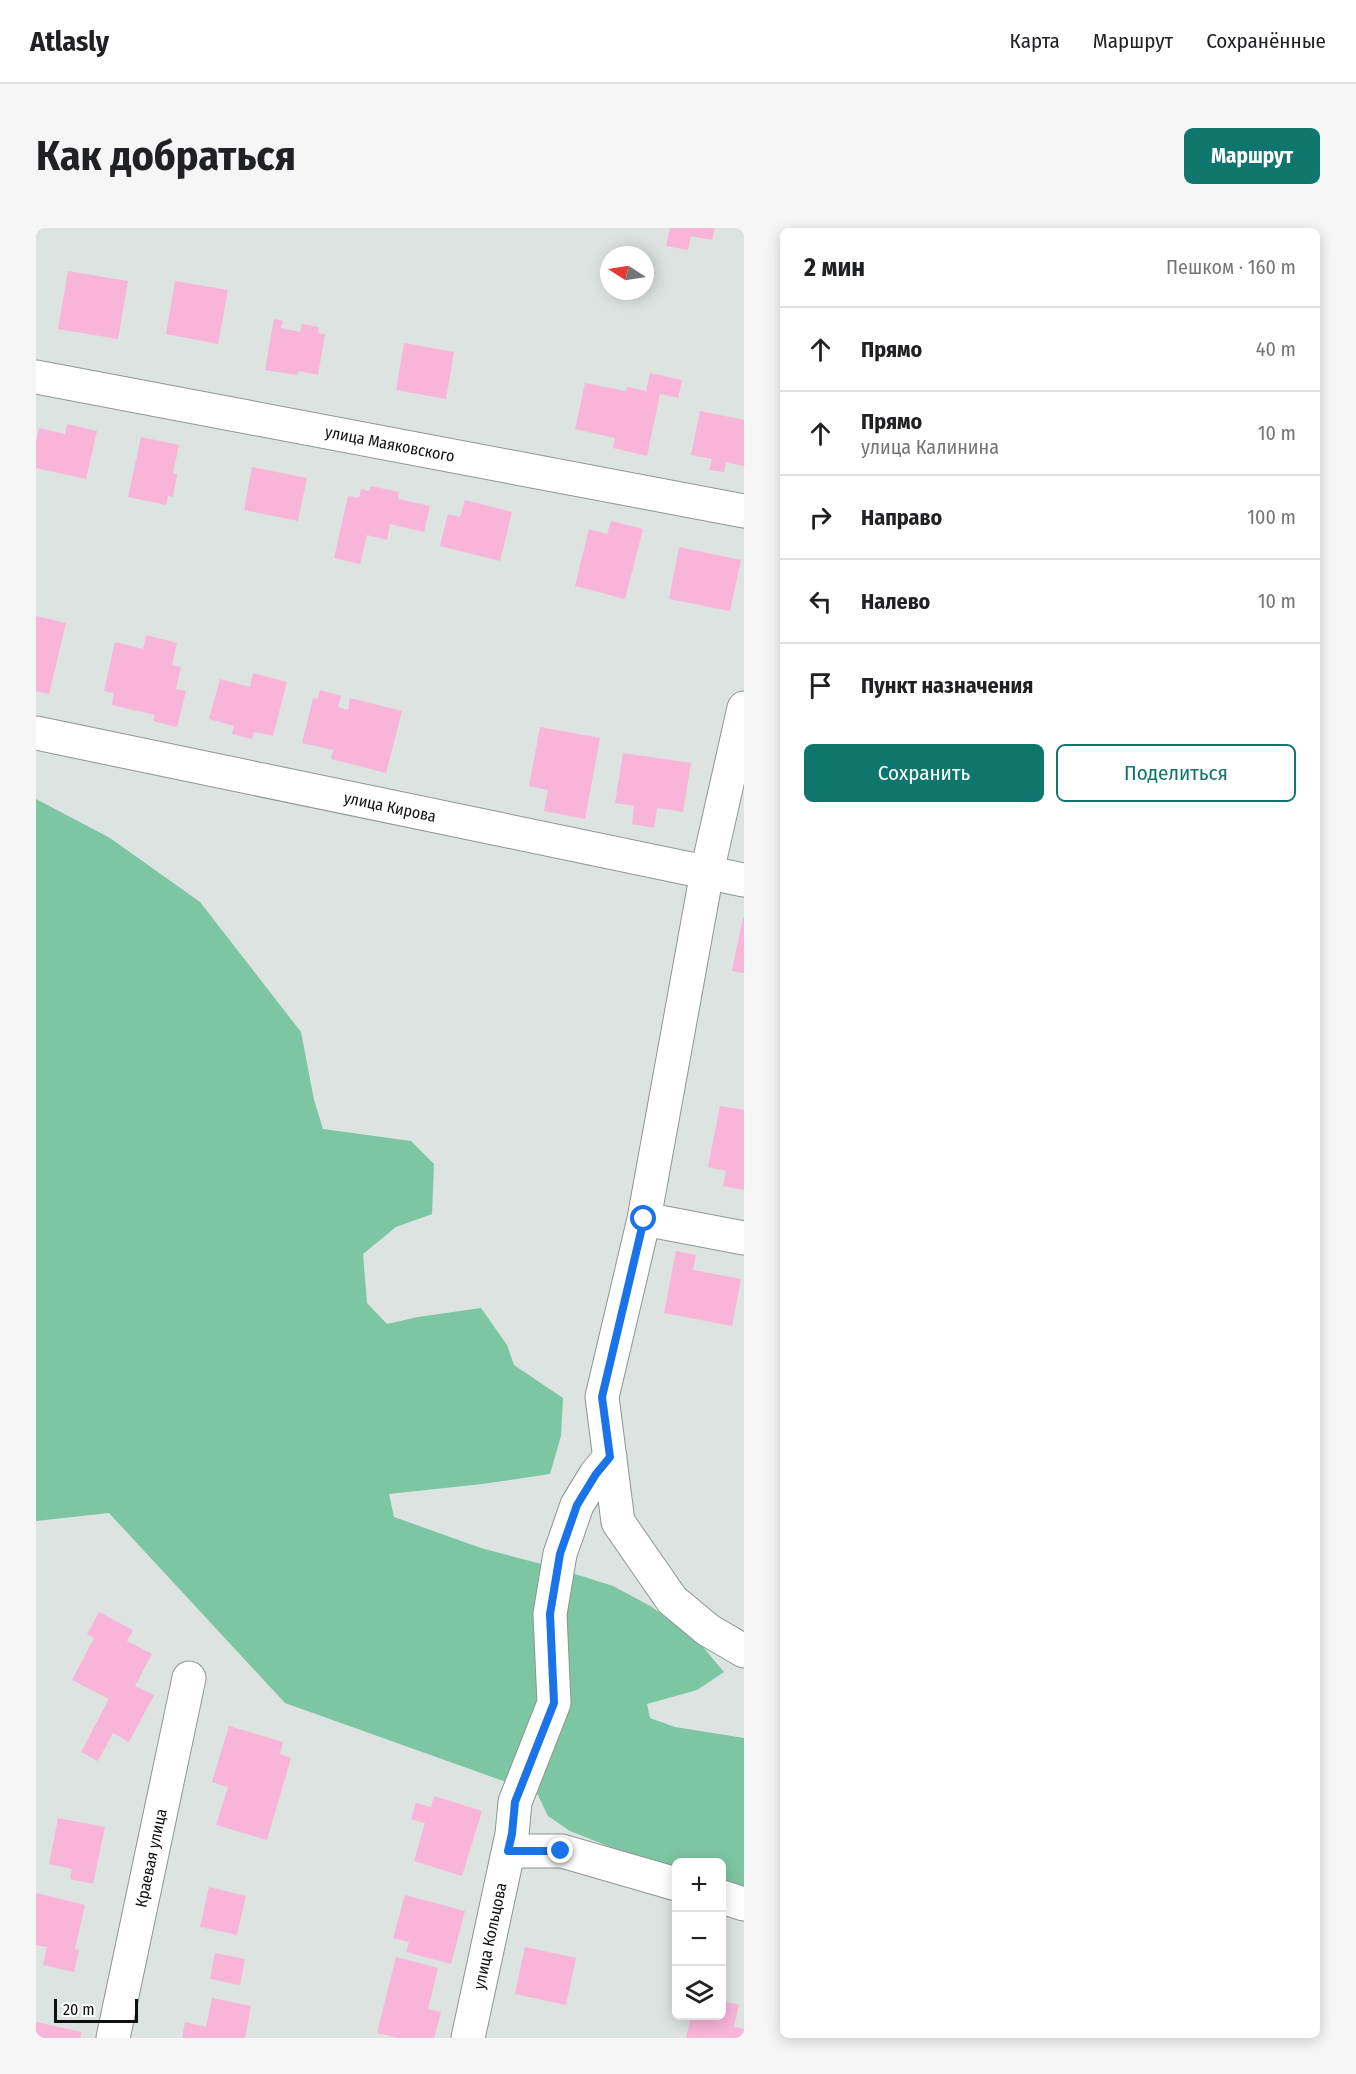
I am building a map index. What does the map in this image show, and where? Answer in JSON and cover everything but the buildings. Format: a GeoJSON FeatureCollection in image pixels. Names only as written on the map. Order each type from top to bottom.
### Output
{"type":"FeatureCollection","features":[{"type":"Feature","properties":{"kind":"street","name":"улица Маяковского"},"geometry":{"type":"LineString","coordinates":[[36,377],[744,510]]}},
{"type":"Feature","properties":{"kind":"street"},"geometry":{"type":"LineString","coordinates":[[744,708],[707,872],[644,1219],[602,1397],[618,1522],[672,1600],[708,1630],[744,1651]]}},
{"type":"Feature","properties":{"kind":"street","name":"улица Кирова"},"geometry":{"type":"LineString","coordinates":[[36,733],[744,880]]}},
{"type":"Feature","properties":{"kind":"street"},"geometry":{"type":"LineString","coordinates":[[644,1219],[744,1238]]}},
{"type":"Feature","properties":{"kind":"street","name":"улица Кольцова"},"geometry":{"type":"LineString","coordinates":[[468,2038],[510,1842],[515,1802],[554,1703],[550,1614],[560,1554],[577,1505],[596,1474],[610,1457]]}},
{"type":"Feature","properties":{"kind":"street","name":"Краевая улица"},"geometry":{"type":"LineString","coordinates":[[113,2038],[189,1678]]}},
{"type":"Feature","properties":{"kind":"street"},"geometry":{"type":"LineString","coordinates":[[510,1842],[561,1851],[672,1883]]}},
{"type":"Feature","properties":{"kind":"street"},"geometry":{"type":"LineString","coordinates":[[726,1898],[744,1904]]}},
{"type":"Feature","properties":{"kind":"green space"},"geometry":{"type":"Polygon","coordinates":[[[36,799],[110,838],[200,902],[301,1032],[314,1100],[323,1129],[411,1141],[434,1164],[432,1214],[396,1227],[363,1254],[367,1303],[387,1324],[481,1308],[507,1345],[514,1365],[563,1398],[561,1436],[550,1474],[389,1494],[394,1517],[481,1548],[613,1586],[652,1607],[698,1641],[724,1672],[697,1690],[647,1704],[650,1718],[675,1727],[744,1738],[744,1890],[726,1886],[726,1858],[672,1858],[672,1871],[570,1831],[548,1816],[537,1793],[285,1703],[109,1513],[36,1521],[36,799]]]}},
{"type":"Feature","properties":{"kind":"route"},"geometry":{"type":"LineString","coordinates":[[561,1851],[508,1851],[515,1802],[554,1703],[550,1614],[560,1554],[577,1505],[596,1474],[610,1457],[602,1397],[644,1219]]}}]}
